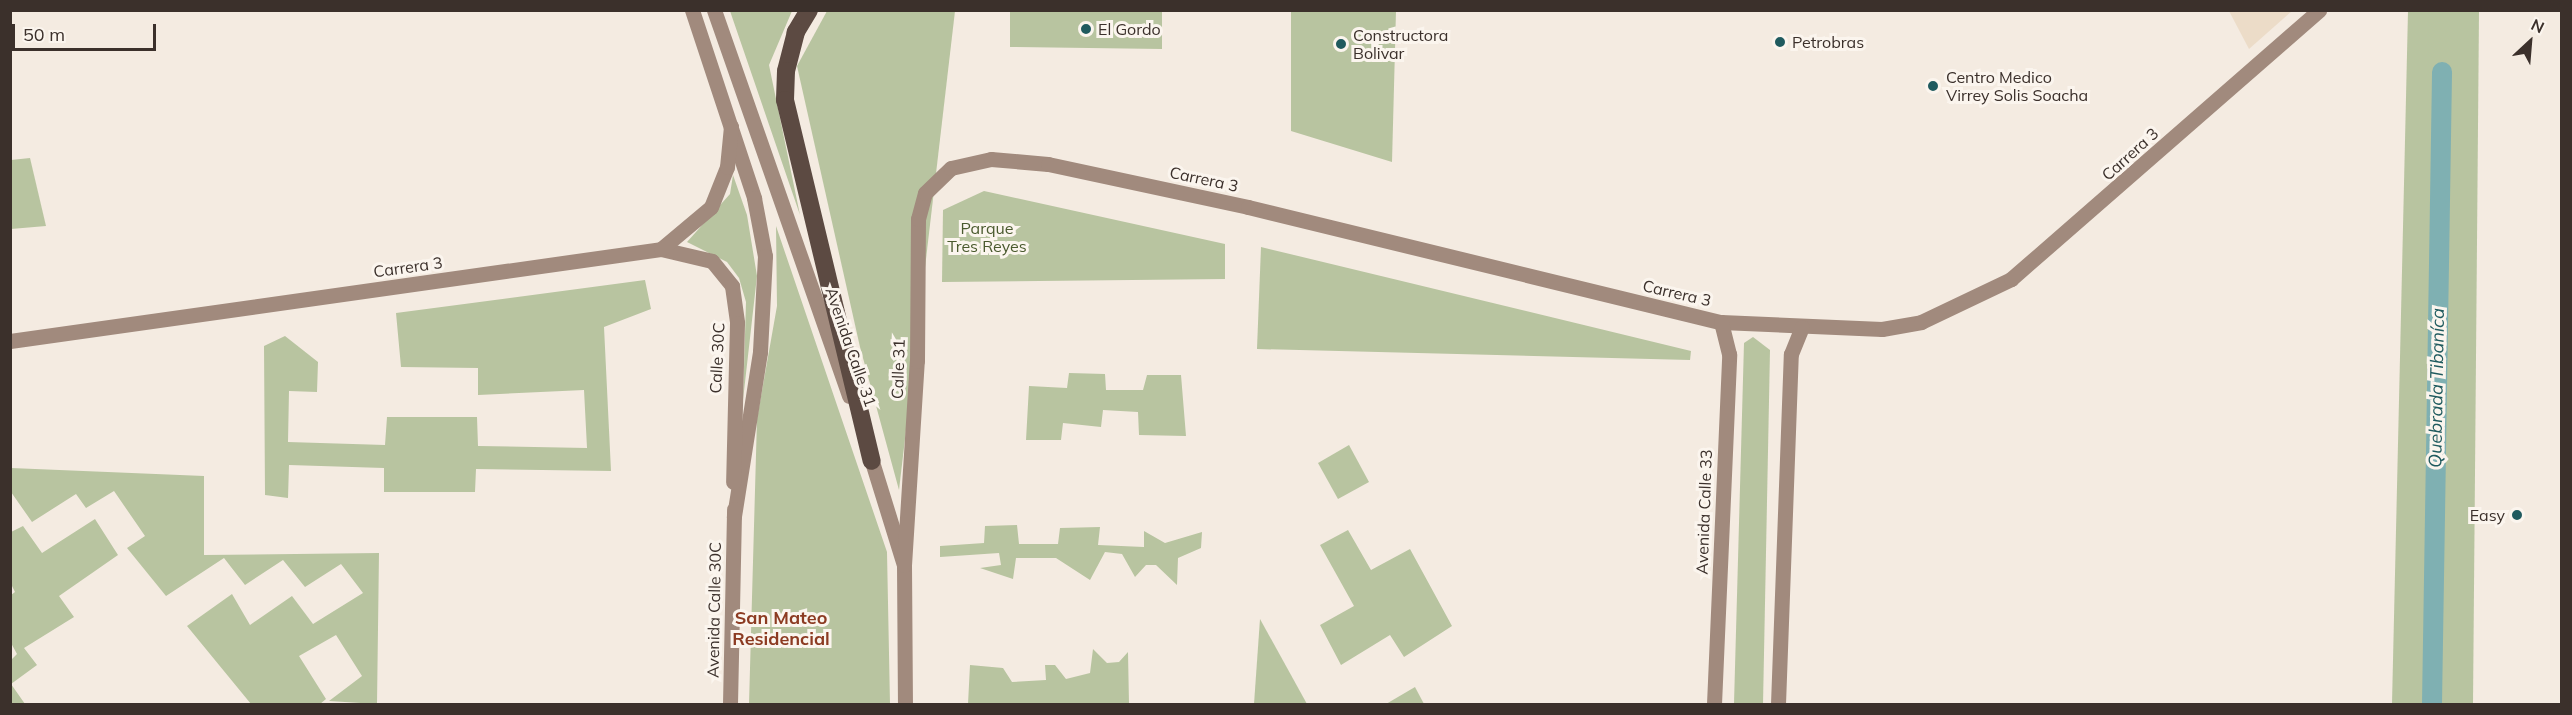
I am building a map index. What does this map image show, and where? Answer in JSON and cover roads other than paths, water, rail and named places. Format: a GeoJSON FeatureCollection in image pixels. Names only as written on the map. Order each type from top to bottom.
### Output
{"type":"FeatureCollection","features":[{"type":"Feature","properties":{"kind":"highway"},"geometry":{"type":"LineString","coordinates":[[809,10],[796,32],[788,62],[785,100],[872,461]]}},
{"type":"Feature","properties":{"kind":"street"},"geometry":{"type":"LineString","coordinates":[[692,10],[754,198],[766,285],[734,517]]}},
{"type":"Feature","properties":{"kind":"street","name":"Avenida Calle 31"},"geometry":{"type":"LineString","coordinates":[[714,10],[872,461],[904,565],[905,705]]}},
{"type":"Feature","properties":{"kind":"street","name":"Carrera 3"},"geometry":{"type":"LineString","coordinates":[[936,178],[951,168],[991,159],[1048,164],[1248,207],[1721,322],[1882,329],[1921,322],[2011,279],[2319,10]]}},
{"type":"Feature","properties":{"kind":"street"},"geometry":{"type":"LineString","coordinates":[[661,249],[711,207],[727,166],[731,126]]}},
{"type":"Feature","properties":{"kind":"street","name":"Calle 31"},"geometry":{"type":"LineString","coordinates":[[904,565],[917,361],[918,219],[925,193],[936,178]]}},
{"type":"Feature","properties":{"kind":"street","name":"Carrera 3"},"geometry":{"type":"LineString","coordinates":[[10,341],[661,249]]}},
{"type":"Feature","properties":{"kind":"street","name":"Calle 30C"},"geometry":{"type":"LineString","coordinates":[[661,249],[712,261],[732,286],[737,322],[732,427],[734,517]]}},
{"type":"Feature","properties":{"kind":"street","name":"Avenida Calle 33"},"geometry":{"type":"LineString","coordinates":[[1714,705],[1729,354],[1721,322]]}},
{"type":"Feature","properties":{"kind":"street"},"geometry":{"type":"LineString","coordinates":[[1778,705],[1791,354],[1802,327]]}},
{"type":"Feature","properties":{"kind":"street","name":"Avenida Calle 30C"},"geometry":{"type":"LineString","coordinates":[[730,705],[734,517]]}},
{"type":"Feature","properties":{"kind":"waterway","name":"Quebrada Tibaníca"},"geometry":{"type":"LineString","coordinates":[[2432,704],[2442,72]]}},
{"type":"Feature","properties":{"kind":"place","name":"El Gordo"},"geometry":{"type":"Point","coordinates":[1086,29]}},
{"type":"Feature","properties":{"kind":"place","name":"Petrobras"},"geometry":{"type":"Point","coordinates":[1780,42]}},
{"type":"Feature","properties":{"kind":"place","name":"Constructora Bolivar"},"geometry":{"type":"Point","coordinates":[1341,44]}},
{"type":"Feature","properties":{"kind":"place","name":"Centro Medico Virrey Solis Soacha"},"geometry":{"type":"Point","coordinates":[1933,86]}},
{"type":"Feature","properties":{"kind":"place","name":"Easy"},"geometry":{"type":"Point","coordinates":[2517,515]}},
{"type":"Feature","properties":{"kind":"district","name":"San Mateo Residencial"},"geometry":{"type":"Point","coordinates":[781,629]}},
{"type":"Feature","properties":{"kind":"park label","name":"Parque Tres Reyes"},"geometry":{"type":"Point","coordinates":[987,237]}}]}
